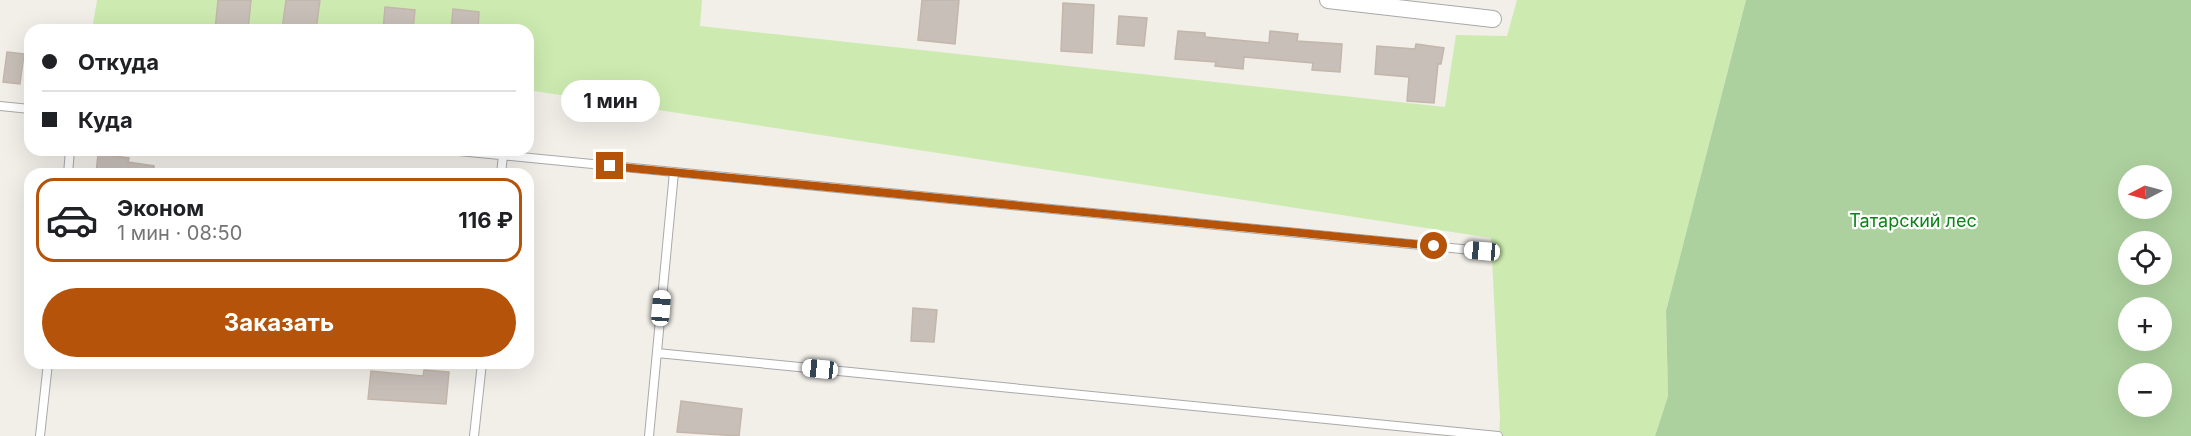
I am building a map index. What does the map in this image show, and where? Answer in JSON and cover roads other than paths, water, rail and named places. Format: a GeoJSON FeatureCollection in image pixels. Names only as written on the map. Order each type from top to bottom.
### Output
{"type":"FeatureCollection","features":[{"type":"Feature","properties":{"kind":"street"},"geometry":{"type":"LineString","coordinates":[[1328,0],[1493,19]]}},
{"type":"Feature","properties":{"kind":"lane"},"geometry":{"type":"LineString","coordinates":[[0,106],[24,108]]}},
{"type":"Feature","properties":{"kind":"lane"},"geometry":{"type":"LineString","coordinates":[[513,156],[1482,251]]}},
{"type":"Feature","properties":{"kind":"lane"},"geometry":{"type":"LineString","coordinates":[[649,436],[674,172]]}},
{"type":"Feature","properties":{"kind":"lane"},"geometry":{"type":"LineString","coordinates":[[657,353],[1498,436]]}},
{"type":"Feature","properties":{"kind":"lane"},"geometry":{"type":"LineString","coordinates":[[40,436],[47,369]]}},
{"type":"Feature","properties":{"kind":"lane"},"geometry":{"type":"LineString","coordinates":[[474,436],[481,369]]}},
{"type":"Feature","properties":{"kind":"park label","name":"Татарский лес"},"geometry":{"type":"Point","coordinates":[1913,220]}}]}
